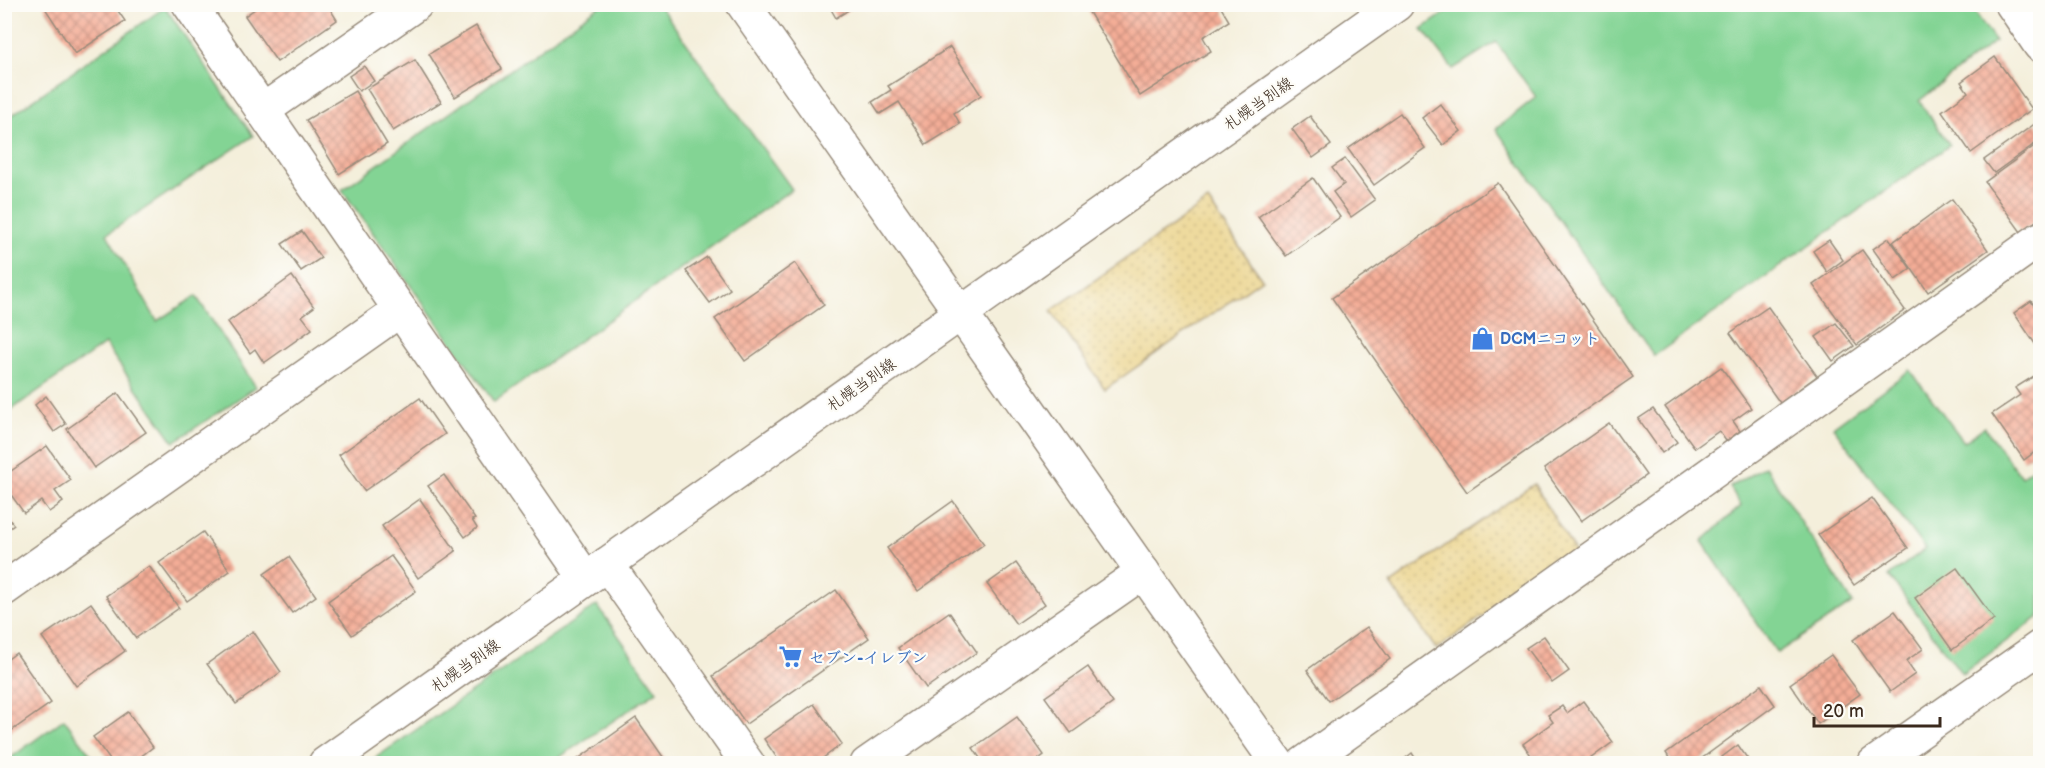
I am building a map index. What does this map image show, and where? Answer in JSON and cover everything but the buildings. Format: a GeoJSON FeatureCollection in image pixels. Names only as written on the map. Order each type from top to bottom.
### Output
{"type":"FeatureCollection","features":[{"type":"Feature","properties":{"kind":"street"},"geometry":{"type":"LineString","coordinates":[[189,4],[400,310],[597,571],[748,764]]}},
{"type":"Feature","properties":{"kind":"street"},"geometry":{"type":"LineString","coordinates":[[262,111],[416,4]]}},
{"type":"Feature","properties":{"kind":"street"},"geometry":{"type":"LineString","coordinates":[[743,4],[1278,764]]}},
{"type":"Feature","properties":{"kind":"street"},"geometry":{"type":"LineString","coordinates":[[2012,4],[2040,45]]}},
{"type":"Feature","properties":{"kind":"street","name":"札幌当別線"},"geometry":{"type":"LineString","coordinates":[[325,764],[1387,8]]}},
{"type":"Feature","properties":{"kind":"street"},"geometry":{"type":"LineString","coordinates":[[1304,764],[2040,239]]}},
{"type":"Feature","properties":{"kind":"street"},"geometry":{"type":"LineString","coordinates":[[4,589],[400,310]]}},
{"type":"Feature","properties":{"kind":"street"},"geometry":{"type":"LineString","coordinates":[[867,764],[1143,572]]}},
{"type":"Feature","properties":{"kind":"street"},"geometry":{"type":"LineString","coordinates":[[1874,764],[2040,647]]}},
{"type":"Feature","properties":{"kind":"green space"},"geometry":{"type":"Polygon","coordinates":[[[1458,4],[1970,5],[1995,41],[1919,101],[1950,145],[1654,356],[1496,129],[1536,97],[1496,42],[1453,69],[1422,29],[1458,4]]]}},
{"type":"Feature","properties":{"kind":"green space"},"geometry":{"type":"Polygon","coordinates":[[[601,5],[659,5],[792,189],[494,402],[342,190],[601,5]]]}},
{"type":"Feature","properties":{"kind":"green space"},"geometry":{"type":"Polygon","coordinates":[[[165,7],[253,136],[107,234],[157,321],[196,296],[256,387],[174,442],[105,344],[5,414],[5,120],[165,7]]]}},
{"type":"Feature","properties":{"kind":"green space"},"geometry":{"type":"Polygon","coordinates":[[[1910,370],[1964,442],[1984,427],[2021,477],[2040,463],[2040,534],[2038,537],[2040,540],[2040,616],[1962,674],[1889,576],[1925,549],[1833,427],[1910,370]]]}},
{"type":"Feature","properties":{"kind":"green space"},"geometry":{"type":"Polygon","coordinates":[[[1765,466],[1853,603],[1777,653],[1702,541],[1741,506],[1730,487],[1765,466]]]}},
{"type":"Feature","properties":{"kind":"green space"},"geometry":{"type":"Polygon","coordinates":[[[597,605],[657,691],[551,763],[368,763],[597,605]]]}},
{"type":"Feature","properties":{"kind":"green space"},"geometry":{"type":"Polygon","coordinates":[[[64,719],[97,763],[5,763],[5,762],[64,719]]]}},
{"type":"Feature","properties":{"kind":"sand"},"geometry":{"type":"Polygon","coordinates":[[[1208,201],[1262,279],[1105,389],[1051,311],[1208,201]]]}},
{"type":"Feature","properties":{"kind":"sand"},"geometry":{"type":"Polygon","coordinates":[[[1534,484],[1575,552],[1436,649],[1391,584],[1534,484]]]}},
{"type":"Feature","properties":{"kind":"place","name":"DCMニコット"},"geometry":{"type":"Point","coordinates":[1482,338]}},
{"type":"Feature","properties":{"kind":"place","name":"セブン-イレブン"},"geometry":{"type":"Point","coordinates":[791,657]}}]}
